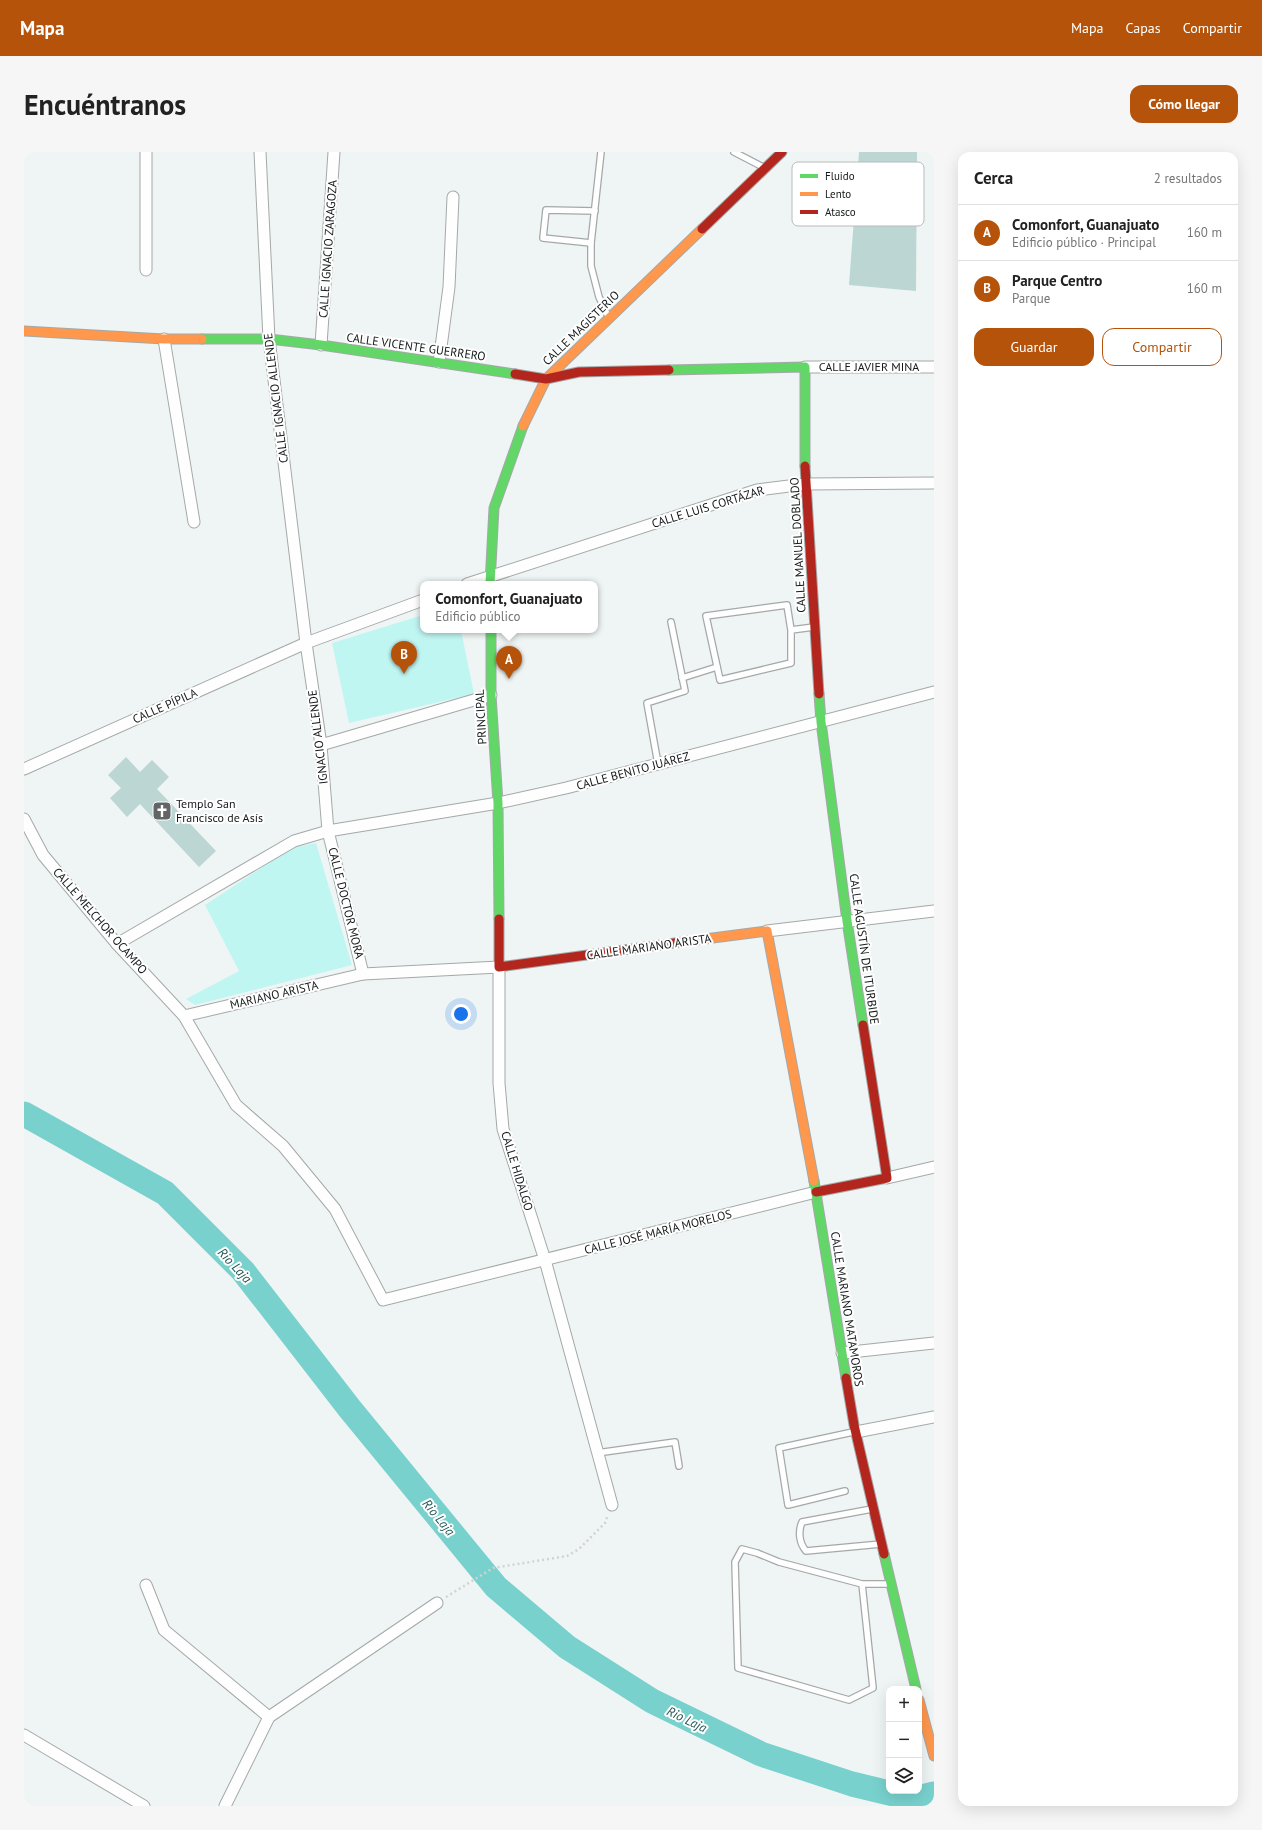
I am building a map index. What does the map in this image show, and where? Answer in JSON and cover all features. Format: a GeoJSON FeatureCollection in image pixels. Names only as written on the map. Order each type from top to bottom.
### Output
{"type":"FeatureCollection","features":[{"type":"Feature","properties":{"kind":"street"},"geometry":{"type":"LineString","coordinates":[[146,152],[146,270]]}},
{"type":"Feature","properties":{"kind":"street","name":"CALLE IGNACIO ALLENDE"},"geometry":{"type":"LineString","coordinates":[[260,152],[269,339],[306,643]]}},
{"type":"Feature","properties":{"kind":"street","name":"CALLE IGNACIO ZARAGOZA"},"geometry":{"type":"LineString","coordinates":[[321,345],[334,152]]}},
{"type":"Feature","properties":{"kind":"street","name":"CALLE MAGISTERIO"},"geometry":{"type":"LineString","coordinates":[[490,580],[494,508],[518,438],[546,379],[782,152]]}},
{"type":"Feature","properties":{"kind":"street"},"geometry":{"type":"LineString","coordinates":[[439,362],[449,287],[453,197]]}},
{"type":"Feature","properties":{"kind":"street","name":"CALLE VICENTE GUERRERO"},"geometry":{"type":"LineString","coordinates":[[24,332],[164,339],[269,339],[439,362],[546,379],[579,372],[805,367]]}},
{"type":"Feature","properties":{"kind":"street"},"geometry":{"type":"LineString","coordinates":[[164,339],[194,522]]}},
{"type":"Feature","properties":{"kind":"street","name":"CALLE JAVIER MINA"},"geometry":{"type":"LineString","coordinates":[[805,367],[934,367]]}},
{"type":"Feature","properties":{"kind":"street","name":"CALLE MANUEL DOBLADO"},"geometry":{"type":"LineString","coordinates":[[805,367],[806,484],[821,722]]}},
{"type":"Feature","properties":{"kind":"street","name":"CALLE LUIS CORTÁZAR"},"geometry":{"type":"LineString","coordinates":[[490,580],[757,490],[806,484],[934,483]]}},
{"type":"Feature","properties":{"kind":"street","name":"CALLE PÍPILA"},"geometry":{"type":"LineString","coordinates":[[24,769],[306,643],[420,601]]}},
{"type":"Feature","properties":{"kind":"street","name":"PRINCIPAL"},"geometry":{"type":"LineString","coordinates":[[491,633],[491,695],[498,803]]}},
{"type":"Feature","properties":{"kind":"street","name":"IGNACIO ALLENDE"},"geometry":{"type":"LineString","coordinates":[[306,643],[321,745],[328,832]]}},
{"type":"Feature","properties":{"kind":"street","name":"CALLE BENITO JUÁREZ"},"geometry":{"type":"LineString","coordinates":[[117,944],[294,841],[328,832],[498,803],[566,788],[934,692]]}},
{"type":"Feature","properties":{"kind":"street"},"geometry":{"type":"LineString","coordinates":[[321,745],[491,695]]}},
{"type":"Feature","properties":{"kind":"street","name":"CALLE AGUSTÍN DE ITURBIDE"},"geometry":{"type":"LineString","coordinates":[[821,722],[847,921],[887,1178]]}},
{"type":"Feature","properties":{"kind":"street","name":"CALLE HIDALGO"},"geometry":{"type":"LineString","coordinates":[[498,803],[499,1083],[503,1128],[545,1260],[612,1505]]}},
{"type":"Feature","properties":{"kind":"street","name":"CALLE MELCHOR OCAMPO"},"geometry":{"type":"LineString","coordinates":[[24,819],[43,855],[117,944],[184,1016],[236,1105],[283,1146],[335,1209],[383,1300]]}},
{"type":"Feature","properties":{"kind":"street","name":"CALLE DOCTOR MORA"},"geometry":{"type":"LineString","coordinates":[[328,832],[363,974]]}},
{"type":"Feature","properties":{"kind":"street","name":"CALLE MARIANO ARISTA"},"geometry":{"type":"LineString","coordinates":[[363,974],[499,967],[934,910]]}},
{"type":"Feature","properties":{"kind":"street","name":"CALLE MARIANO MATAMOROS"},"geometry":{"type":"LineString","coordinates":[[767,931],[816,1192],[856,1432],[915,1686]]}},
{"type":"Feature","properties":{"kind":"street","name":"MARIANO ARISTA"},"geometry":{"type":"LineString","coordinates":[[184,1016],[363,974]]}},
{"type":"Feature","properties":{"kind":"street","name":"CALLE JOSÉ MARÍA MORELOS"},"geometry":{"type":"LineString","coordinates":[[383,1300],[816,1192],[934,1168]]}},
{"type":"Feature","properties":{"kind":"street"},"geometry":{"type":"LineString","coordinates":[[842,1353],[934,1343]]}},
{"type":"Feature","properties":{"kind":"street"},"geometry":{"type":"LineString","coordinates":[[856,1432],[934,1417]]}},
{"type":"Feature","properties":{"kind":"street"},"geometry":{"type":"LineString","coordinates":[[146,1585],[164,1630],[269,1717]]}},
{"type":"Feature","properties":{"kind":"street"},"geometry":{"type":"LineString","coordinates":[[225,1806],[269,1717],[437,1603]]}},
{"type":"Feature","properties":{"kind":"street"},"geometry":{"type":"LineString","coordinates":[[922,1713],[934,1756]]}},
{"type":"Feature","properties":{"kind":"street"},"geometry":{"type":"LineString","coordinates":[[24,1735],[144,1806]]}},
{"type":"Feature","properties":{"kind":"lane"},"geometry":{"type":"LineString","coordinates":[[601,152],[591,243],[591,266],[599,297],[609,318]]}},
{"type":"Feature","properties":{"kind":"lane"},"geometry":{"type":"LineString","coordinates":[[734,152],[765,168]]}},
{"type":"Feature","properties":{"kind":"lane"},"geometry":{"type":"LineString","coordinates":[[591,243],[543,238],[546,210],[595,211]]}},
{"type":"Feature","properties":{"kind":"lane"},"geometry":{"type":"LineString","coordinates":[[787,606],[791,630],[791,663],[720,680],[706,616],[787,606]]}},
{"type":"Feature","properties":{"kind":"lane"},"geometry":{"type":"LineString","coordinates":[[658,764],[647,703],[685,691],[672,622]]}},
{"type":"Feature","properties":{"kind":"lane"},"geometry":{"type":"LineString","coordinates":[[791,630],[815,627]]}},
{"type":"Feature","properties":{"kind":"lane"},"geometry":{"type":"LineString","coordinates":[[682,678],[717,667]]}},
{"type":"Feature","properties":{"kind":"lane"},"geometry":{"type":"LineString","coordinates":[[845,1491],[788,1505],[779,1448],[856,1432]]}},
{"type":"Feature","properties":{"kind":"lane"},"geometry":{"type":"LineString","coordinates":[[597,1453],[675,1442],[679,1466]]}},
{"type":"Feature","properties":{"kind":"lane"},"geometry":{"type":"LineString","coordinates":[[874,1509],[802,1522],[799,1529],[802,1546],[806,1550],[882,1544]]}},
{"type":"Feature","properties":{"kind":"lane"},"geometry":{"type":"LineString","coordinates":[[862,1584],[874,1688],[849,1700],[738,1668],[735,1562],[742,1549],[779,1562],[862,1584],[892,1584]]}},
{"type":"Feature","properties":{"kind":"path"},"geometry":{"type":"LineString","coordinates":[[437,1603],[493,1568],[567,1556],[579,1549],[605,1522],[612,1505]]}},
{"type":"Feature","properties":{"kind":"shaded area"},"geometry":{"type":"Polygon","coordinates":[[[420,616],[420,633],[462,633],[474,694],[349,723],[332,643],[420,616]]]}},
{"type":"Feature","properties":{"kind":"shaded area"},"geometry":{"type":"Polygon","coordinates":[[[316,843],[352,965],[195,1005],[186,999],[239,971],[205,905],[291,848],[316,843]]]}},
{"type":"Feature","properties":{"kind":"building"},"geometry":{"type":"Polygon","coordinates":[[[859,152],[917,152],[917,162],[858,162],[859,152]]]}},
{"type":"Feature","properties":{"kind":"building"},"geometry":{"type":"Polygon","coordinates":[[[853,226],[916,226],[916,291],[849,285],[853,226]]]}},
{"type":"Feature","properties":{"kind":"building","name":"Templo San Francisco de Asís"},"geometry":{"type":"Polygon","coordinates":[[[126,757],[140,772],[152,760],[169,777],[157,789],[216,851],[199,867],[140,804],[127,817],[110,798],[121,788],[108,775],[126,757]]]}},
{"type":"Feature","properties":{"kind":"waterway","name":"Rio Laja"},"geometry":{"type":"LineString","coordinates":[[24,1114],[165,1193],[243,1271],[350,1409],[496,1587],[567,1647],[652,1701],[761,1754],[852,1784],[914,1799],[934,1794]]}},
{"type":"Feature","properties":{"kind":"traffic: fast"},"geometry":{"type":"LineString","coordinates":[[202,339],[269,339],[321,345],[515,374]]}},
{"type":"Feature","properties":{"kind":"traffic: fast"},"geometry":{"type":"LineString","coordinates":[[669,370],[805,367],[805,466]]}},
{"type":"Feature","properties":{"kind":"traffic: fast"},"geometry":{"type":"LineString","coordinates":[[490,581],[494,508],[523,426]]}},
{"type":"Feature","properties":{"kind":"traffic: fast"},"geometry":{"type":"LineString","coordinates":[[491,633],[491,695],[498,803],[499,919]]}},
{"type":"Feature","properties":{"kind":"traffic: fast"},"geometry":{"type":"LineString","coordinates":[[819,694],[821,722],[847,921],[863,1025]]}},
{"type":"Feature","properties":{"kind":"traffic: fast"},"geometry":{"type":"LineString","coordinates":[[814,1181],[846,1378]]}},
{"type":"Feature","properties":{"kind":"traffic: fast"},"geometry":{"type":"LineString","coordinates":[[884,1554],[915,1686]]}},
{"type":"Feature","properties":{"kind":"traffic: slow"},"geometry":{"type":"LineString","coordinates":[[523,426],[546,379],[702,229]]}},
{"type":"Feature","properties":{"kind":"traffic: slow"},"geometry":{"type":"LineString","coordinates":[[24,331],[164,339],[202,339]]}},
{"type":"Feature","properties":{"kind":"traffic: slow"},"geometry":{"type":"LineString","coordinates":[[697,940],[767,931],[814,1181]]}},
{"type":"Feature","properties":{"kind":"traffic: slow"},"geometry":{"type":"LineString","coordinates":[[922,1711],[934,1756]]}},
{"type":"Feature","properties":{"kind":"traffic: jam"},"geometry":{"type":"LineString","coordinates":[[702,229],[782,152]]}},
{"type":"Feature","properties":{"kind":"traffic: jam"},"geometry":{"type":"LineString","coordinates":[[515,374],[546,379],[579,372],[669,370]]}},
{"type":"Feature","properties":{"kind":"traffic: jam"},"geometry":{"type":"LineString","coordinates":[[805,466],[819,694]]}},
{"type":"Feature","properties":{"kind":"traffic: jam"},"geometry":{"type":"LineString","coordinates":[[499,919],[499,967],[697,940]]}},
{"type":"Feature","properties":{"kind":"traffic: jam"},"geometry":{"type":"LineString","coordinates":[[816,1192],[887,1178],[863,1025]]}},
{"type":"Feature","properties":{"kind":"traffic: jam"},"geometry":{"type":"LineString","coordinates":[[846,1378],[854,1425],[884,1554]]}},
{"type":"Feature","properties":{"kind":"place","name":"Parque Centro"},"geometry":{"type":"Point","coordinates":[404,674]}},
{"type":"Feature","properties":{"kind":"place","name":"Comonfort, Guanajuato"},"geometry":{"type":"Point","coordinates":[509,679]}},
{"type":"Feature","properties":{"kind":"place","name":"Templo San Francisco de Asís"},"geometry":{"type":"Point","coordinates":[162,811]}}]}
